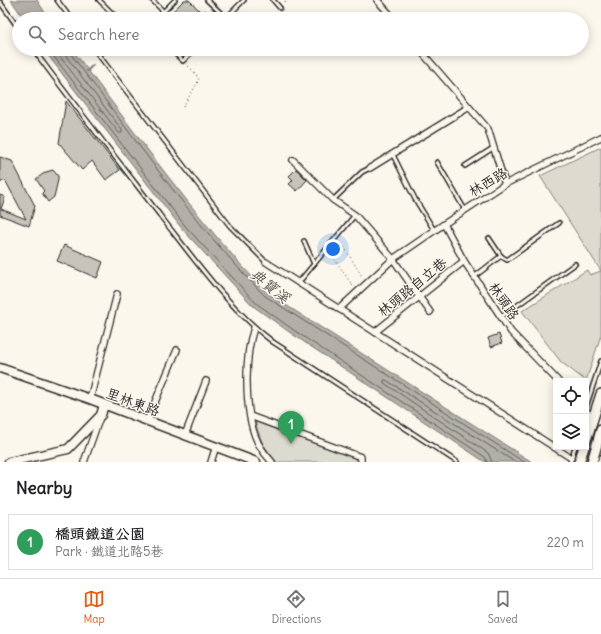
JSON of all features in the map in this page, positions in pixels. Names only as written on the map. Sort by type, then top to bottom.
[{"type":"main road","points":[[589,431],[601,394]]},
{"type":"main road","points":[[592,462],[601,430]]},
{"type":"main road","points":[[574,461],[582,450]]},
{"type":"street","points":[[377,0],[388,12]]},
{"type":"street","points":[[425,56],[488,129],[505,184]]},
{"type":"street","points":[[370,168],[469,107]]},
{"type":"street","name":"林西路","points":[[339,309],[393,259],[465,210],[505,184],[601,137]]},
{"type":"street","points":[[293,160],[333,200],[356,215],[393,259],[430,312]]},
{"type":"street","name":"林頭路","points":[[444,224],[464,261],[511,332],[555,378]]},
{"type":"street","name":"林頭路自立巷","points":[[375,332],[464,261]]},
{"type":"street","points":[[266,262],[574,461]]},
{"type":"street","points":[[90,399],[117,294]]},
{"type":"street","points":[[254,328],[249,353],[248,382],[250,416],[255,436],[263,452],[272,462]]},
{"type":"street","points":[[147,420],[177,350]]},
{"type":"street","name":"里林東路","points":[[0,368],[90,399],[256,462]]},
{"type":"street","points":[[185,435],[206,381]]},
{"type":"street","points":[[84,462],[104,405]]},
{"type":"street","points":[[589,414],[601,430]]},
{"type":"street","points":[[9,462],[68,449],[101,415]]},
{"type":"street","points":[[250,416],[361,457],[361,462]]},
{"type":"street","points":[[211,462],[216,446]]},
{"type":"lane","points":[[57,0],[66,12]]},
{"type":"lane","points":[[99,0],[111,12]]},
{"type":"lane","points":[[152,0],[164,12],[175,0]]},
{"type":"lane","points":[[207,0],[219,12]]},
{"type":"lane","points":[[233,12],[244,0]]},
{"type":"lane","points":[[273,0],[280,8]]},
{"type":"lane","points":[[0,2],[12,19]]},
{"type":"lane","points":[[39,56],[82,117],[199,266],[254,328],[457,462]]},
{"type":"lane","points":[[99,56],[230,226],[266,262]]},
{"type":"lane","points":[[178,56],[183,61],[188,56]]},
{"type":"lane","points":[[465,166],[493,148]]},
{"type":"lane","points":[[393,154],[415,199],[434,231]]},
{"type":"lane","points":[[437,162],[465,210]]},
{"type":"lane","points":[[333,200],[362,172],[370,168]]},
{"type":"lane","points":[[299,282],[356,215]]},
{"type":"lane","points":[[489,238],[502,256],[507,260],[559,223]]},
{"type":"lane","points":[[304,241],[314,264]]},
{"type":"lane","points":[[474,277],[502,256]]},
{"type":"lane","points":[[501,317],[575,264]]},
{"type":"lane","points":[[589,398],[601,361]]},
{"type":"lane","points":[[574,450],[574,461]]},
{"type":"lane","points":[[599,462],[601,457]]},
{"type":"path","points":[[183,61],[196,74],[199,80],[183,107]]},
{"type":"path","points":[[338,236],[366,283]]},
{"type":"path","points":[[328,248],[356,293]]},
{"type":"shaded area","points":[[601,147],[601,271],[540,176]]},
{"type":"shaded area","points":[[587,270],[590,275],[601,271],[601,335],[587,378],[582,378],[561,362],[522,311]]},
{"type":"shaded area","points":[[254,419],[359,459],[358,462],[277,462],[265,451]]},
{"type":"water","points":[[11,0],[37,0],[45,12],[19,12]]},
{"type":"water","points":[[48,56],[77,56],[190,205],[267,293],[532,462],[485,462],[292,334],[253,306],[183,230]]},
{"type":"building","points":[[184,0],[189,0],[201,12],[172,12]]},
{"type":"building","points":[[66,101],[120,170],[106,180],[92,161],[82,170],[59,143]]},
{"type":"building","points":[[0,157],[12,161],[35,206],[29,226],[0,215],[0,195],[5,197],[1,209],[26,219],[5,180],[0,183]]},
{"type":"building","points":[[296,169],[307,180],[297,191],[289,184],[293,180],[289,176]]},
{"type":"building","points":[[53,170],[58,176],[58,180],[54,197],[48,202],[42,193],[44,191],[36,179],[46,172]]},
{"type":"building","points":[[64,245],[103,262],[97,278],[57,261]]},
{"type":"building","points":[[499,334],[502,343],[491,347],[488,338]]},
{"type":"waterway","points":[[87,71],[93,65]]},
{"type":"place","name":"橋頭鐵道公園","points":[[291,444]]},
{"type":"water label","name":"典寶溪","points":[[270,286]]}]
